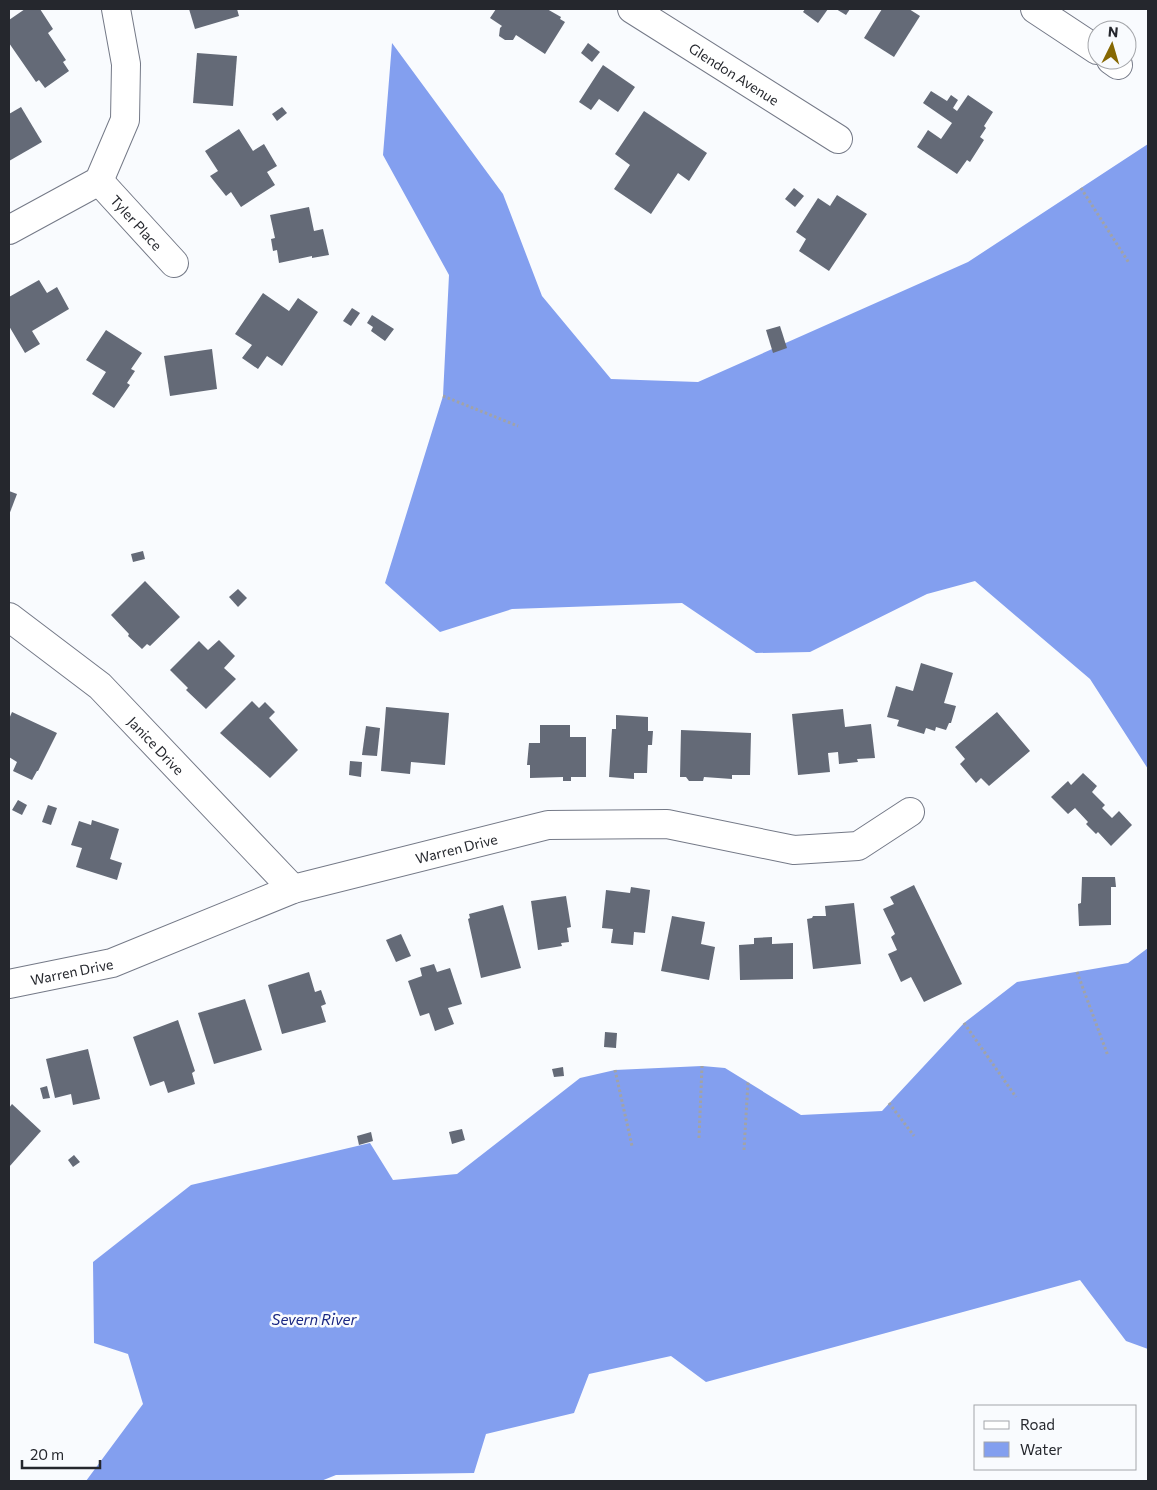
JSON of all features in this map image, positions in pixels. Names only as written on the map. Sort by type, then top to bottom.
[{"type":"street","points":[[9,230],[99,181],[126,120],[126,64],[116,9]]},
{"type":"street","name":"Glendon Avenue","points":[[632,9],[838,139]]},
{"type":"street","points":[[1035,9],[1087,43]]},
{"type":"street","name":"Tyler Place","points":[[99,181],[174,263]]},
{"type":"street","name":"Janice Drive","points":[[9,617],[100,686],[293,888]]},
{"type":"street","name":"Warren Drive","points":[[9,984],[112,963],[293,888],[548,825],[667,824],[794,850],[858,846],[910,812]]},
{"type":"path","points":[[1081,188],[1129,263]]},
{"type":"path","points":[[443,396],[518,426]]},
{"type":"path","points":[[1077,972],[1108,1056]]},
{"type":"path","points":[[964,1023],[1016,1097]]},
{"type":"path","points":[[699,1138],[702,1066]]},
{"type":"path","points":[[615,1070],[632,1146]]},
{"type":"path","points":[[744,1150],[748,1082]]},
{"type":"path","points":[[889,1103],[914,1136]]},
{"type":"water","points":[[392,43],[503,194],[542,296],[611,379],[698,382],[968,262],[1148,144],[1148,769],[1090,679],[975,581],[927,594],[810,652],[756,653],[682,603],[512,609],[440,632],[385,583],[443,396],[449,275],[383,155]]},
{"type":"water","name":"Severn River","points":[[1148,948],[1148,1349],[1126,1341],[1080,1280],[706,1382],[671,1356],[589,1374],[574,1413],[486,1434],[474,1473],[336,1475],[321,1481],[86,1481],[143,1404],[128,1354],[94,1343],[93,1262],[191,1185],[370,1143],[393,1180],[457,1174],[580,1078],[615,1070],[702,1066],[725,1068],[801,1115],[882,1111],[964,1023],[1017,982],[1128,963]]},
{"type":"building","points":[[25,9],[40,9],[53,29],[48,33],[66,60],[63,62],[69,71],[45,88],[39,80],[36,82],[9,43],[9,20]]},
{"type":"building","points":[[189,9],[237,9],[239,16],[195,29]]},
{"type":"building","points":[[496,9],[547,9],[561,17],[560,19],[565,22],[545,54],[516,35],[513,40],[505,40],[499,36],[502,26],[490,18]]},
{"type":"building","points":[[805,9],[828,9],[818,23],[803,12]]},
{"type":"building","points":[[836,9],[850,9],[846,15]]},
{"type":"building","points":[[882,9],[909,9],[920,16],[894,57],[864,38]]},
{"type":"building","points":[[588,43],[600,52],[592,62],[581,53]]},
{"type":"building","points":[[197,53],[237,56],[233,106],[193,103]]},
{"type":"building","points":[[603,65],[635,87],[618,112],[599,99],[591,110],[579,102]]},
{"type":"building","points":[[931,91],[947,101],[951,95],[958,100],[953,108],[957,111],[968,95],[993,112],[984,126],[986,128],[980,137],[984,140],[970,162],[967,160],[957,174],[917,147],[928,130],[941,139],[952,123],[923,103]]},
{"type":"building","points":[[21,107],[42,142],[9,161],[9,114]]},
{"type":"building","points":[[282,107],[287,113],[277,121],[272,114]]},
{"type":"building","points":[[644,111],[707,153],[689,181],[678,173],[651,214],[614,189],[630,165],[615,154]]},
{"type":"building","points":[[239,129],[253,151],[264,144],[277,166],[267,172],[275,185],[241,207],[231,192],[226,196],[210,176],[218,171],[205,151]]},
{"type":"building","points":[[794,188],[804,196],[795,207],[785,199]]},
{"type":"building","points":[[837,195],[867,214],[829,271],[799,251],[806,239],[796,232],[818,198],[830,206]]},
{"type":"building","points":[[309,207],[314,231],[323,229],[329,255],[312,258],[312,256],[279,263],[277,250],[273,251],[271,239],[275,238],[270,215]]},
{"type":"building","points":[[39,280],[47,293],[57,287],[69,309],[32,331],[40,344],[25,353],[9,326],[9,297]]},
{"type":"building","points":[[263,293],[289,311],[298,298],[318,312],[282,366],[267,356],[258,369],[242,358],[252,345],[235,334]]},
{"type":"building","points":[[352,308],[360,313],[351,326],[343,321]]},
{"type":"building","points":[[372,315],[394,329],[385,341],[371,331],[373,327],[367,323]]},
{"type":"building","points":[[780,326],[787,348],[773,353],[766,330]]},
{"type":"building","points":[[106,330],[142,353],[131,369],[135,371],[127,383],[130,385],[114,408],[92,394],[106,372],[86,360]]},
{"type":"building","points":[[212,349],[217,389],[170,396],[164,356]]},
{"type":"building","points":[[9,491],[17,494],[9,515]]},
{"type":"building","points":[[143,551],[145,559],[133,562],[131,554]]},
{"type":"building","points":[[145,581],[180,617],[150,646],[147,644],[142,649],[128,636],[129,634],[111,615]]},
{"type":"building","points":[[238,589],[247,598],[238,607],[229,597]]},
{"type":"building","points":[[219,640],[235,656],[224,668],[236,679],[206,709],[186,690],[188,688],[170,670],[199,641],[208,650]]},
{"type":"building","points":[[921,663],[953,673],[944,703],[956,706],[951,723],[949,723],[946,730],[936,727],[935,731],[926,728],[924,734],[897,726],[899,720],[887,717],[896,686],[913,691]]},
{"type":"building","points":[[252,701],[259,708],[265,702],[275,712],[269,718],[298,750],[270,778],[220,733]]},
{"type":"building","points":[[386,707],[449,713],[445,765],[411,762],[410,774],[381,771]]},
{"type":"building","points":[[843,709],[845,727],[871,724],[875,758],[857,759],[858,762],[839,764],[838,752],[828,753],[830,772],[798,775],[792,714]]},
{"type":"building","points":[[12,712],[57,733],[32,780],[13,771],[17,762],[9,757],[9,719]]},
{"type":"building","points":[[997,712],[1030,751],[989,786],[981,778],[976,783],[960,764],[965,759],[955,747]]},
{"type":"building","points":[[616,715],[648,717],[648,731],[653,731],[652,745],[648,745],[647,773],[634,773],[634,779],[609,777],[612,729],[616,729]]},
{"type":"building","points":[[540,725],[570,725],[570,737],[586,737],[586,777],[571,777],[571,781],[563,781],[563,777],[530,778],[530,765],[527,765],[529,743],[540,743]]},
{"type":"building","points":[[366,726],[380,728],[377,756],[362,755]]},
{"type":"building","points":[[681,730],[751,733],[750,775],[732,775],[732,779],[704,777],[703,781],[689,781],[686,777],[680,777]]},
{"type":"building","points":[[350,761],[362,762],[361,777],[349,775]]},
{"type":"building","points":[[1083,773],[1097,786],[1092,792],[1105,805],[1102,808],[1112,818],[1119,811],[1132,825],[1111,846],[1098,832],[1096,834],[1086,824],[1088,822],[1075,808],[1068,814],[1051,797],[1068,781],[1071,785]]},
{"type":"building","points":[[18,800],[27,805],[22,815],[12,810]]},
{"type":"building","points":[[48,805],[57,808],[51,825],[42,822]]},
{"type":"building","points":[[92,820],[119,829],[110,859],[122,863],[117,880],[76,867],[82,848],[71,845],[79,821],[91,825]]},
{"type":"building","points":[[1082,877],[1115,877],[1116,887],[1111,887],[1111,925],[1079,926],[1078,904],[1081,903]]},
{"type":"building","points":[[914,885],[962,984],[924,1002],[911,977],[901,982],[888,954],[897,950],[891,937],[895,934],[883,909],[894,904],[890,897]]},
{"type":"building","points":[[631,887],[650,890],[645,933],[634,932],[633,945],[611,943],[613,929],[602,928],[606,890],[630,893]]},
{"type":"building","points":[[566,896],[571,927],[567,928],[569,942],[561,943],[562,946],[538,950],[531,901]]},
{"type":"building","points":[[854,903],[861,964],[813,969],[807,919],[813,916],[826,916],[825,906]]},
{"type":"building","points":[[503,905],[521,968],[481,978],[468,919],[470,918],[469,914]]},
{"type":"building","points":[[672,916],[705,922],[701,944],[715,947],[709,980],[661,971]]},
{"type":"building","points":[[401,934],[411,956],[396,962],[386,940]]},
{"type":"building","points":[[772,937],[772,944],[793,943],[793,979],[740,980],[739,945],[754,944],[754,938]]},
{"type":"building","points":[[434,964],[437,972],[450,968],[462,1004],[448,1008],[454,1024],[435,1031],[429,1013],[420,1016],[408,981],[422,976],[420,968]]},
{"type":"building","points":[[309,972],[315,992],[321,990],[326,1004],[321,1006],[326,1022],[282,1034],[268,985]]},
{"type":"building","points":[[245,999],[262,1050],[214,1064],[198,1013]]},
{"type":"building","points":[[178,1020],[195,1071],[192,1073],[195,1084],[168,1093],[164,1081],[150,1086],[133,1037]]},
{"type":"building","points":[[605,1032],[617,1033],[616,1048],[604,1047]]},
{"type":"building","points":[[88,1049],[100,1099],[73,1105],[71,1094],[55,1098],[46,1059]]},
{"type":"building","points":[[563,1067],[564,1076],[554,1077],[552,1069]]},
{"type":"building","points":[[47,1086],[50,1098],[43,1099],[40,1088]]},
{"type":"building","points":[[12,1104],[41,1131],[9,1167],[9,1108]]},
{"type":"building","points":[[462,1129],[465,1140],[452,1144],[449,1132]]},
{"type":"building","points":[[371,1132],[373,1141],[359,1145],[357,1136]]},
{"type":"building","points":[[74,1155],[80,1162],[73,1167],[68,1160]]}]
